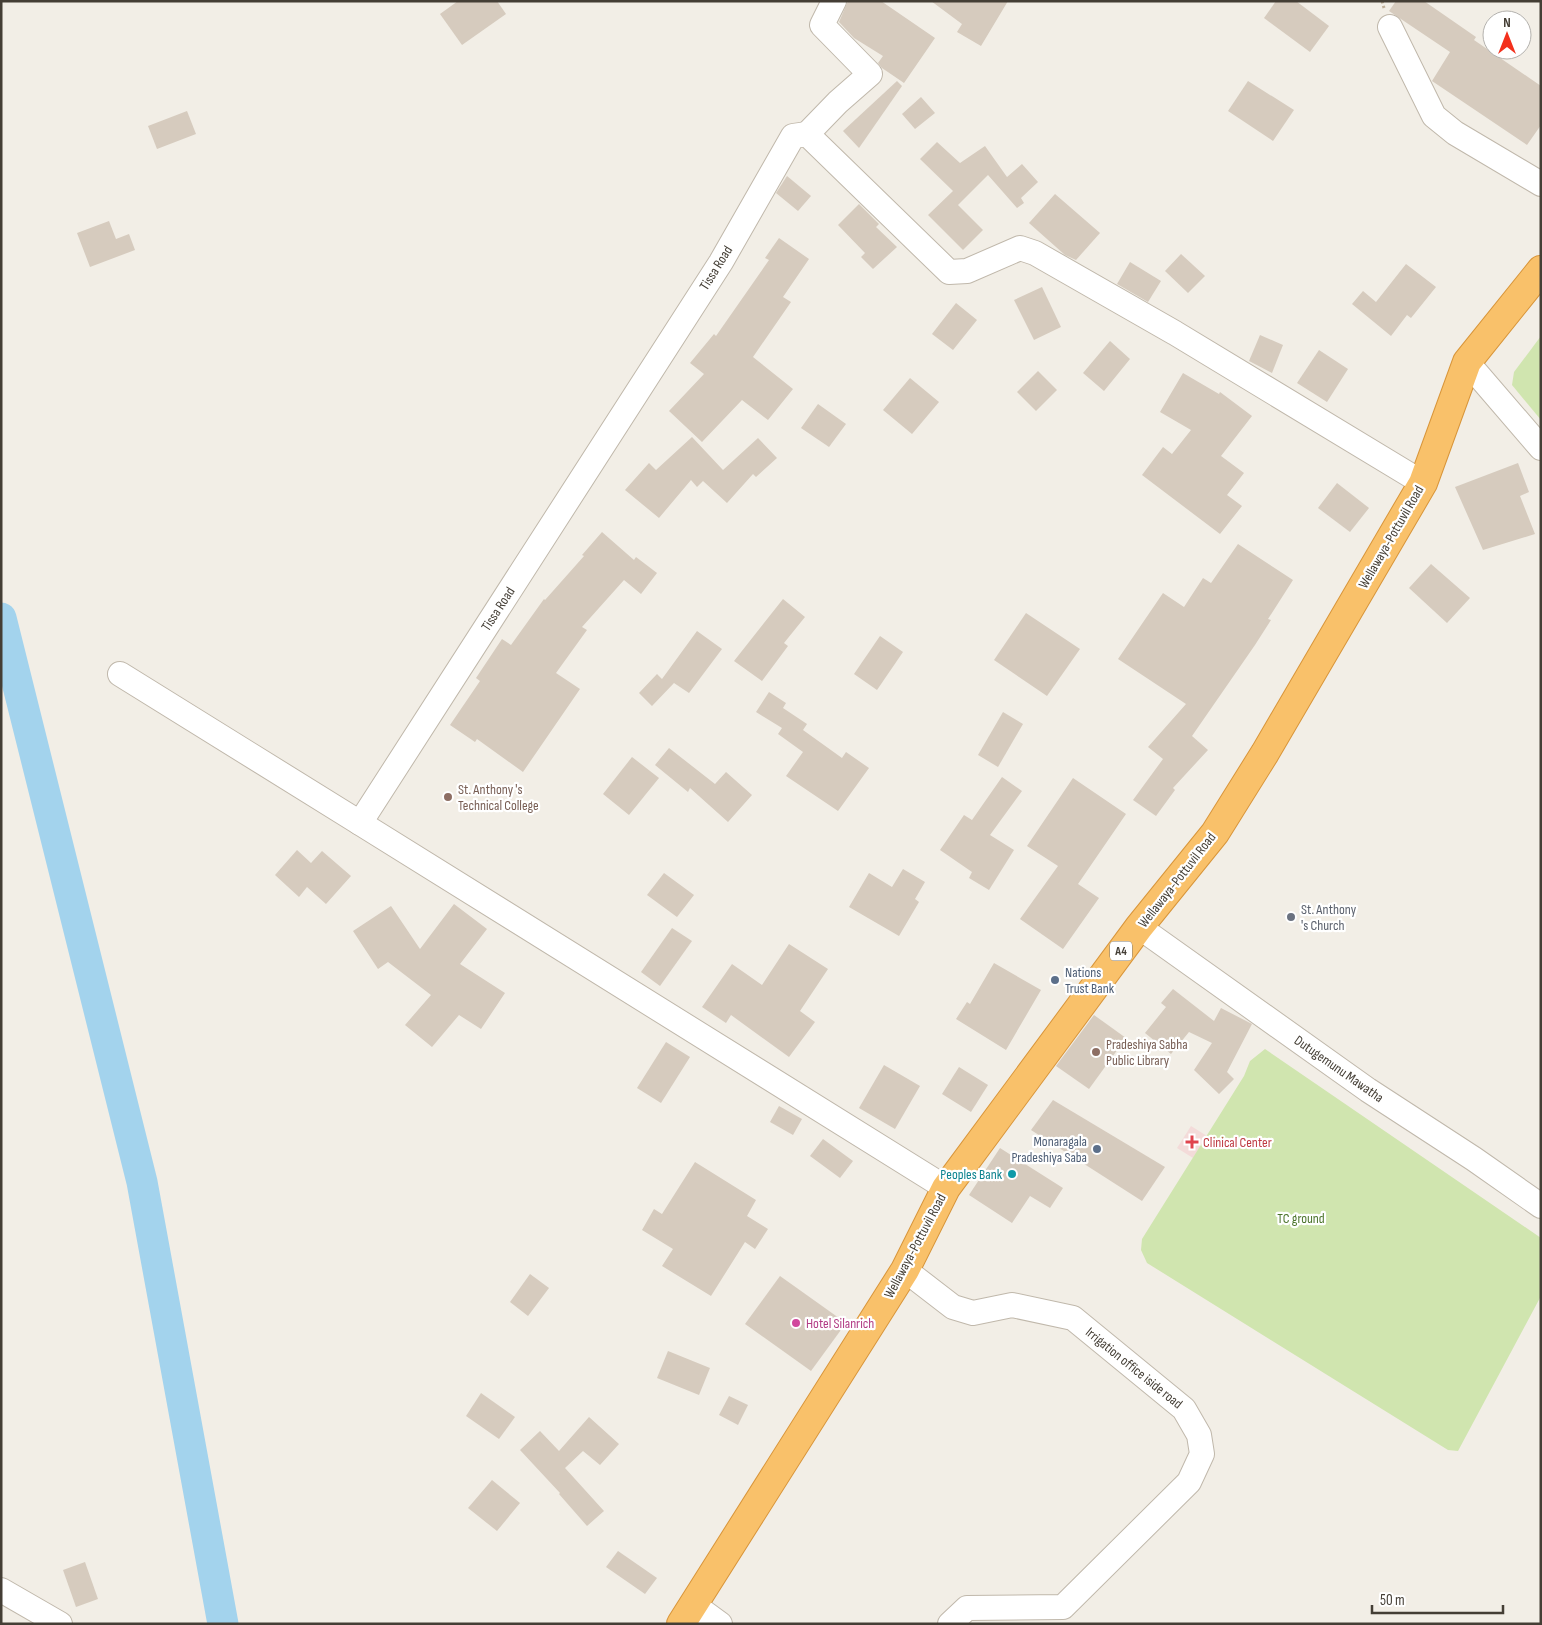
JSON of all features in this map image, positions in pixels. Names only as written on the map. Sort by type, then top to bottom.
[{"type":"highway","name":"Wellawaya-Pottuvil Road","points":[[688,1615],[905,1270],[946,1188],[1140,927],[1220,825],[1265,753],[1423,483],[1467,362],[1541,270]]},
{"type":"street","points":[[834,1],[822,25],[870,74],[838,102],[808,134],[948,272],[966,271],[1020,248],[1035,253],[1176,333],[1423,483]]},
{"type":"street","points":[[1390,27],[1434,116],[1455,133],[1541,184]]},
{"type":"street","name":"Tissa Road","points":[[360,823],[721,262],[793,136],[808,134]]},
{"type":"street","points":[[1467,362],[1541,448]]},
{"type":"street","points":[[120,674],[946,1188]]},
{"type":"street","name":"Dutugemunu Mawatha","points":[[1140,927],[1368,1090],[1474,1159],[1541,1206]]},
{"type":"street","name":"Irrigation office iside road","points":[[905,1270],[954,1307],[973,1313],[1012,1305],[1073,1318],[1184,1409],[1199,1435],[1202,1454],[1188,1482],[1063,1607],[966,1608],[950,1624]]},
{"type":"street","points":[[1,1590],[60,1624]]},
{"type":"street","points":[[688,1615],[720,1624]]},
{"type":"shaded area","name":"Clinical Center","points":[[1191,1126],[1207,1136],[1193,1158],[1177,1148]]},
{"type":"green space","points":[[1541,336],[1541,420],[1512,385],[1514,372]]},
{"type":"green space","name":"TC ground","points":[[1265,1049],[1541,1238],[1541,1296],[1458,1451],[1448,1450],[1147,1263],[1141,1250],[1142,1239],[1244,1076],[1250,1061]]},
{"type":"building","points":[[458,1],[497,1],[506,14],[462,45],[440,14]]},
{"type":"building","points":[[848,1],[881,1],[935,38],[904,83],[882,68],[878,63],[883,56],[854,38],[839,22]]},
{"type":"building","points":[[931,1],[1008,1],[981,46],[957,32],[962,24]]},
{"type":"building","points":[[1276,1],[1296,1],[1329,26],[1310,52],[1264,18]]},
{"type":"building","points":[[1396,1],[1424,1],[1476,37],[1474,40],[1482,45],[1482,60],[1503,60],[1541,86],[1541,125],[1527,145],[1432,81],[1450,52],[1389,11]]},
{"type":"building","points":[[897,81],[902,86],[859,148],[843,131]]},
{"type":"building","points":[[1248,81],[1294,110],[1273,141],[1228,111]]},
{"type":"building","points":[[921,97],[935,113],[915,129],[902,114]]},
{"type":"building","points":[[187,111],[196,134],[157,149],[148,126]]},
{"type":"building","points":[[937,142],[960,163],[985,146],[1007,177],[1022,164],[1038,182],[1021,198],[1024,203],[1017,208],[988,175],[958,205],[983,230],[963,250],[928,215],[953,191],[920,159]]},
{"type":"building","points":[[787,176],[811,196],[798,211],[776,193]]},
{"type":"building","points":[[1055,194],[1100,233],[1076,260],[1065,255],[1029,223]]},
{"type":"building","points":[[859,204],[879,224],[876,227],[897,247],[873,269],[861,257],[865,253],[838,225]]},
{"type":"building","points":[[109,221],[116,239],[129,234],[135,250],[90,267],[77,233]]},
{"type":"building","points":[[779,238],[809,259],[783,297],[791,302],[753,357],[793,389],[768,420],[742,400],[702,442],[669,411],[704,374],[690,363],[714,334],[716,336],[769,260],[765,258]]},
{"type":"building","points":[[1181,254],[1205,276],[1188,293],[1165,271]]},
{"type":"building","points":[[1130,262],[1161,281],[1148,302],[1117,284]]},
{"type":"building","points":[[1406,264],[1436,287],[1411,318],[1407,315],[1391,336],[1352,304],[1363,291],[1376,302]]},
{"type":"building","points":[[1042,287],[1061,327],[1034,340],[1014,300]]},
{"type":"building","points":[[956,303],[977,320],[953,350],[932,334]]},
{"type":"building","points":[[1260,335],[1283,345],[1272,373],[1249,361]]},
{"type":"building","points":[[1110,341],[1130,359],[1104,391],[1083,373]]},
{"type":"building","points":[[1319,350],[1348,369],[1327,402],[1297,383]]},
{"type":"building","points":[[1038,371],[1057,390],[1036,411],[1017,392]]},
{"type":"building","points":[[1183,373],[1219,394],[1220,392],[1252,416],[1221,456],[1244,473],[1227,495],[1242,506],[1220,534],[1142,475],[1163,447],[1172,454],[1191,430],[1160,412]]},
{"type":"building","points":[[910,378],[939,402],[912,434],[883,410]]},
{"type":"building","points":[[818,404],[846,424],[829,447],[801,428]]},
{"type":"building","points":[[692,437],[723,470],[758,438],[777,458],[756,477],[753,474],[727,503],[703,481],[697,487],[691,480],[659,518],[625,490],[649,463],[656,470]]},
{"type":"building","points":[[1518,463],[1529,492],[1520,496],[1535,534],[1483,550],[1455,487]]},
{"type":"building","points":[[1337,483],[1369,508],[1350,532],[1318,508]]},
{"type":"building","points":[[602,532],[634,560],[636,557],[657,573],[641,594],[624,580],[582,627],[587,630],[556,673],[580,689],[523,772],[477,739],[475,742],[450,725],[480,681],[476,678],[502,639],[511,645],[544,599],[584,556],[582,555]]},
{"type":"building","points":[[1238,544],[1293,580],[1268,619],[1271,620],[1255,645],[1192,736],[1208,750],[1173,788],[1175,790],[1156,816],[1133,800],[1163,759],[1148,747],[1186,704],[1118,659],[1163,593],[1184,607],[1203,578],[1211,583]]},
{"type":"building","points":[[1431,564],[1470,598],[1447,623],[1409,588]]},
{"type":"building","points":[[783,599],[805,617],[784,643],[788,646],[762,681],[734,661]]},
{"type":"building","points":[[1026,613],[1080,649],[1047,696],[994,660]]},
{"type":"building","points":[[697,631],[722,649],[689,693],[674,683],[652,706],[639,693],[657,674],[662,679]]},
{"type":"building","points":[[880,636],[903,652],[877,690],[854,674]]},
{"type":"building","points":[[769,692],[786,703],[783,708],[807,724],[803,730],[842,758],[846,752],[869,768],[838,811],[786,776],[803,752],[778,734],[782,728],[756,712]]},
{"type":"building","points":[[1003,712],[1023,724],[998,767],[978,755]]},
{"type":"building","points":[[669,748],[715,784],[726,772],[752,795],[728,822],[690,788],[688,792],[655,765]]},
{"type":"building","points":[[632,757],[659,778],[629,815],[603,794]]},
{"type":"building","points":[[1002,777],[1022,791],[990,835],[1014,850],[989,890],[969,878],[972,872],[940,850],[964,815],[972,820]]},
{"type":"building","points":[[1073,778],[1126,814],[1078,884],[1099,898],[1063,949],[1020,919],[1058,866],[1027,846]]},
{"type":"building","points":[[297,850],[311,863],[322,851],[351,876],[326,904],[307,887],[299,897],[275,875]]},
{"type":"building","points":[[903,869],[925,882],[915,899],[919,902],[899,936],[849,907],[869,873],[892,887]]},
{"type":"building","points":[[664,873],[694,895],[677,917],[647,895]]},
{"type":"building","points":[[454,904],[487,929],[460,964],[505,993],[481,1029],[459,1015],[432,1047],[405,1025],[431,995],[388,962],[378,969],[353,931],[391,906],[420,949]]},
{"type":"building","points":[[672,928],[692,941],[660,986],[641,972]]},
{"type":"building","points":[[789,944],[828,969],[800,1011],[815,1022],[789,1057],[731,1015],[726,1023],[702,1007],[732,964],[762,985]]},
{"type":"building","points":[[994,963],[1041,990],[1006,1050],[956,1019],[967,1002],[970,1004]]},
{"type":"building","points":[[1173,989],[1214,1021],[1221,1008],[1252,1024],[1227,1072],[1234,1079],[1219,1094],[1194,1070],[1212,1043],[1189,1032],[1171,1054],[1145,1033],[1166,1007],[1161,1003]]},
{"type":"building","name":"Pradeshiya Sabha Public Library","points":[[1094,1015],[1126,1038],[1089,1089],[1056,1066]]},
{"type":"building","points":[[666,1042],[690,1057],[661,1103],[637,1088]]},
{"type":"building","points":[[884,1065],[920,1086],[895,1129],[859,1108]]},
{"type":"building","points":[[959,1067],[988,1085],[971,1112],[942,1094]]},
{"type":"building","name":"Monaragala Pradeshiya Saba","points":[[1053,1100],[1165,1167],[1142,1201],[1031,1130]]},
{"type":"building","points":[[779,1106],[802,1119],[793,1135],[770,1122]]},
{"type":"building","points":[[823,1139],[853,1161],[840,1178],[810,1156]]},
{"type":"building","name":"Peoples Bank","points":[[1000,1148],[1063,1188],[1050,1208],[1030,1196],[1012,1223],[969,1195]]},
{"type":"building","points":[[695,1162],[756,1200],[747,1216],[768,1229],[755,1249],[745,1242],[711,1296],[662,1266],[673,1249],[642,1230],[654,1209],[662,1214]]},
{"type":"building","points":[[530,1274],[549,1288],[528,1316],[510,1302]]},
{"type":"building","name":"Hotel Silanrich","points":[[780,1276],[846,1323],[811,1371],[745,1324]]},
{"type":"building","points":[[668,1351],[710,1368],[699,1395],[657,1378]]},
{"type":"building","points":[[481,1393],[515,1417],[499,1439],[466,1416]]},
{"type":"building","points":[[729,1396],[748,1405],[738,1425],[719,1415]]},
{"type":"building","points":[[589,1417],[619,1444],[600,1465],[583,1451],[565,1468],[604,1511],[587,1526],[560,1493],[520,1450],[540,1431],[559,1451]]},
{"type":"building","points":[[492,1480],[520,1503],[497,1531],[468,1508]]},
{"type":"building","points":[[618,1551],[657,1578],[645,1594],[606,1567]]},
{"type":"building","points":[[85,1562],[98,1599],[76,1607],[63,1570]]},
{"type":"waterway","points":[[1,618],[142,1182],[223,1624]]},
{"type":"place","name":"St. Anthony 's Technical College","points":[[448,797]]},
{"type":"place","name":"St. Anthony 's Church","points":[[1291,917]]},
{"type":"place","name":"Nations Trust Bank","points":[[1055,980]]},
{"type":"place","name":"Pradeshiya Sabha Public Library","points":[[1096,1052]]},
{"type":"place","name":"Clinical Center","points":[[1192,1142]]},
{"type":"place","name":"Monaragala Pradeshiya Saba","points":[[1097,1149]]},
{"type":"place","name":"Peoples Bank","points":[[1012,1174]]},
{"type":"place","name":"Hotel Silanrich","points":[[796,1323]]}]
